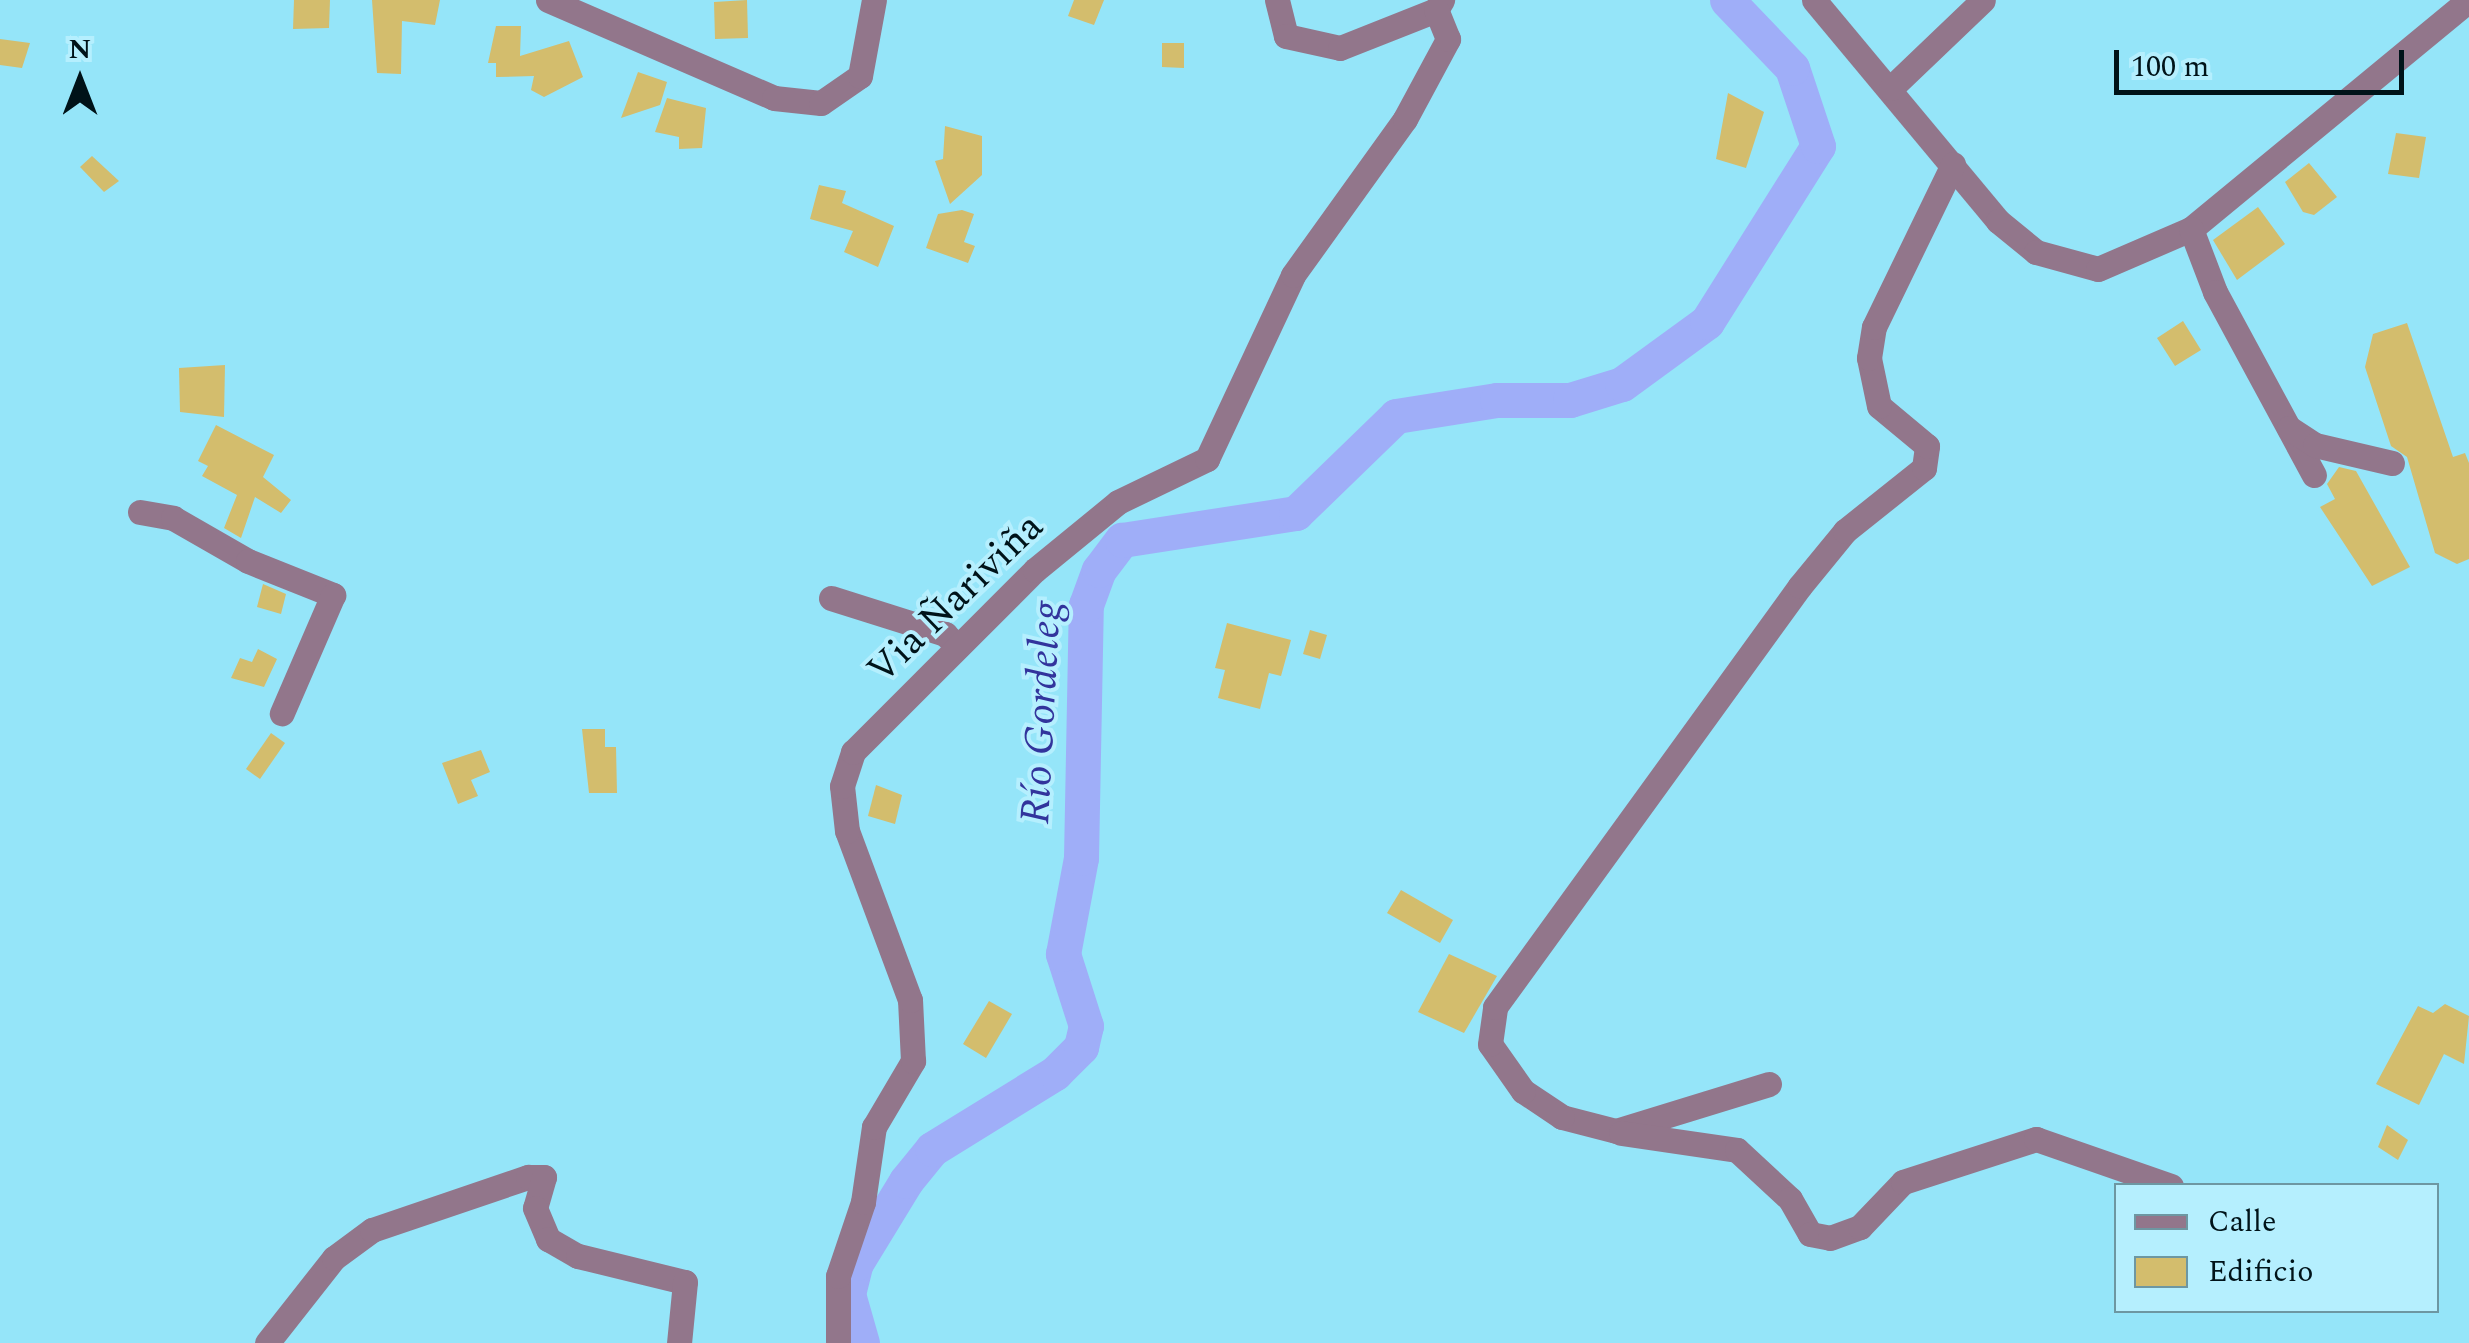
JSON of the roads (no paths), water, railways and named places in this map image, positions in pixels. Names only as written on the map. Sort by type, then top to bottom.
[{"type":"street","points":[[548,0],[774,98],[821,103],[860,76],[874,0]]},
{"type":"street","points":[[1277,0],[1286,36],[1340,48],[1439,5]]},
{"type":"street","points":[[1814,0],[1998,221],[2062,264],[2098,269],[2136,259],[2191,229],[2469,0]]},
{"type":"street","points":[[1891,88],[1983,0]]},
{"type":"street","name":"Via Ñariviña","points":[[838,1343],[838,1276],[862,1202],[874,1126],[913,1061],[910,1000],[847,831],[842,786],[852,752],[958,647],[1118,502],[1207,459],[1293,274],[1404,120],[1448,39],[1439,5]]},
{"type":"street","points":[[1953,164],[1874,327],[1869,358],[1879,406],[1927,446],[1924,468],[1845,530],[1800,586],[1495,1007],[1490,1044],[1523,1090],[1562,1116],[1661,1144],[1737,1150],[1790,1198],[1810,1234],[1830,1238],[1860,1228],[1902,1182],[2036,1139],[2162,1183]]},
{"type":"street","points":[[2191,229],[2285,426],[2314,475]]},
{"type":"street","points":[[2285,426],[2315,445],[2392,464]]},
{"type":"street","points":[[140,512],[173,518],[248,561],[332,595],[282,714]]},
{"type":"street","points":[[831,598],[945,634],[958,647]]},
{"type":"street","points":[[1616,1131],[1769,1084]]},
{"type":"street","points":[[267,1343],[334,1258],[372,1230],[528,1177],[544,1177],[535,1208],[548,1239],[578,1256],[685,1282],[679,1343]]},
{"type":"waterway","name":"Río Gordeleg","points":[[862,1343],[848,1294],[856,1263],[906,1181],[932,1149],[1055,1073],[1081,1047],[1086,1026],[1063,954],[1081,858],[1086,605],[1099,570],[1122,540],[1296,513],[1396,416],[1497,400],[1570,400],[1622,384],[1707,322],[1818,146],[1792,68],[1727,0]]}]
